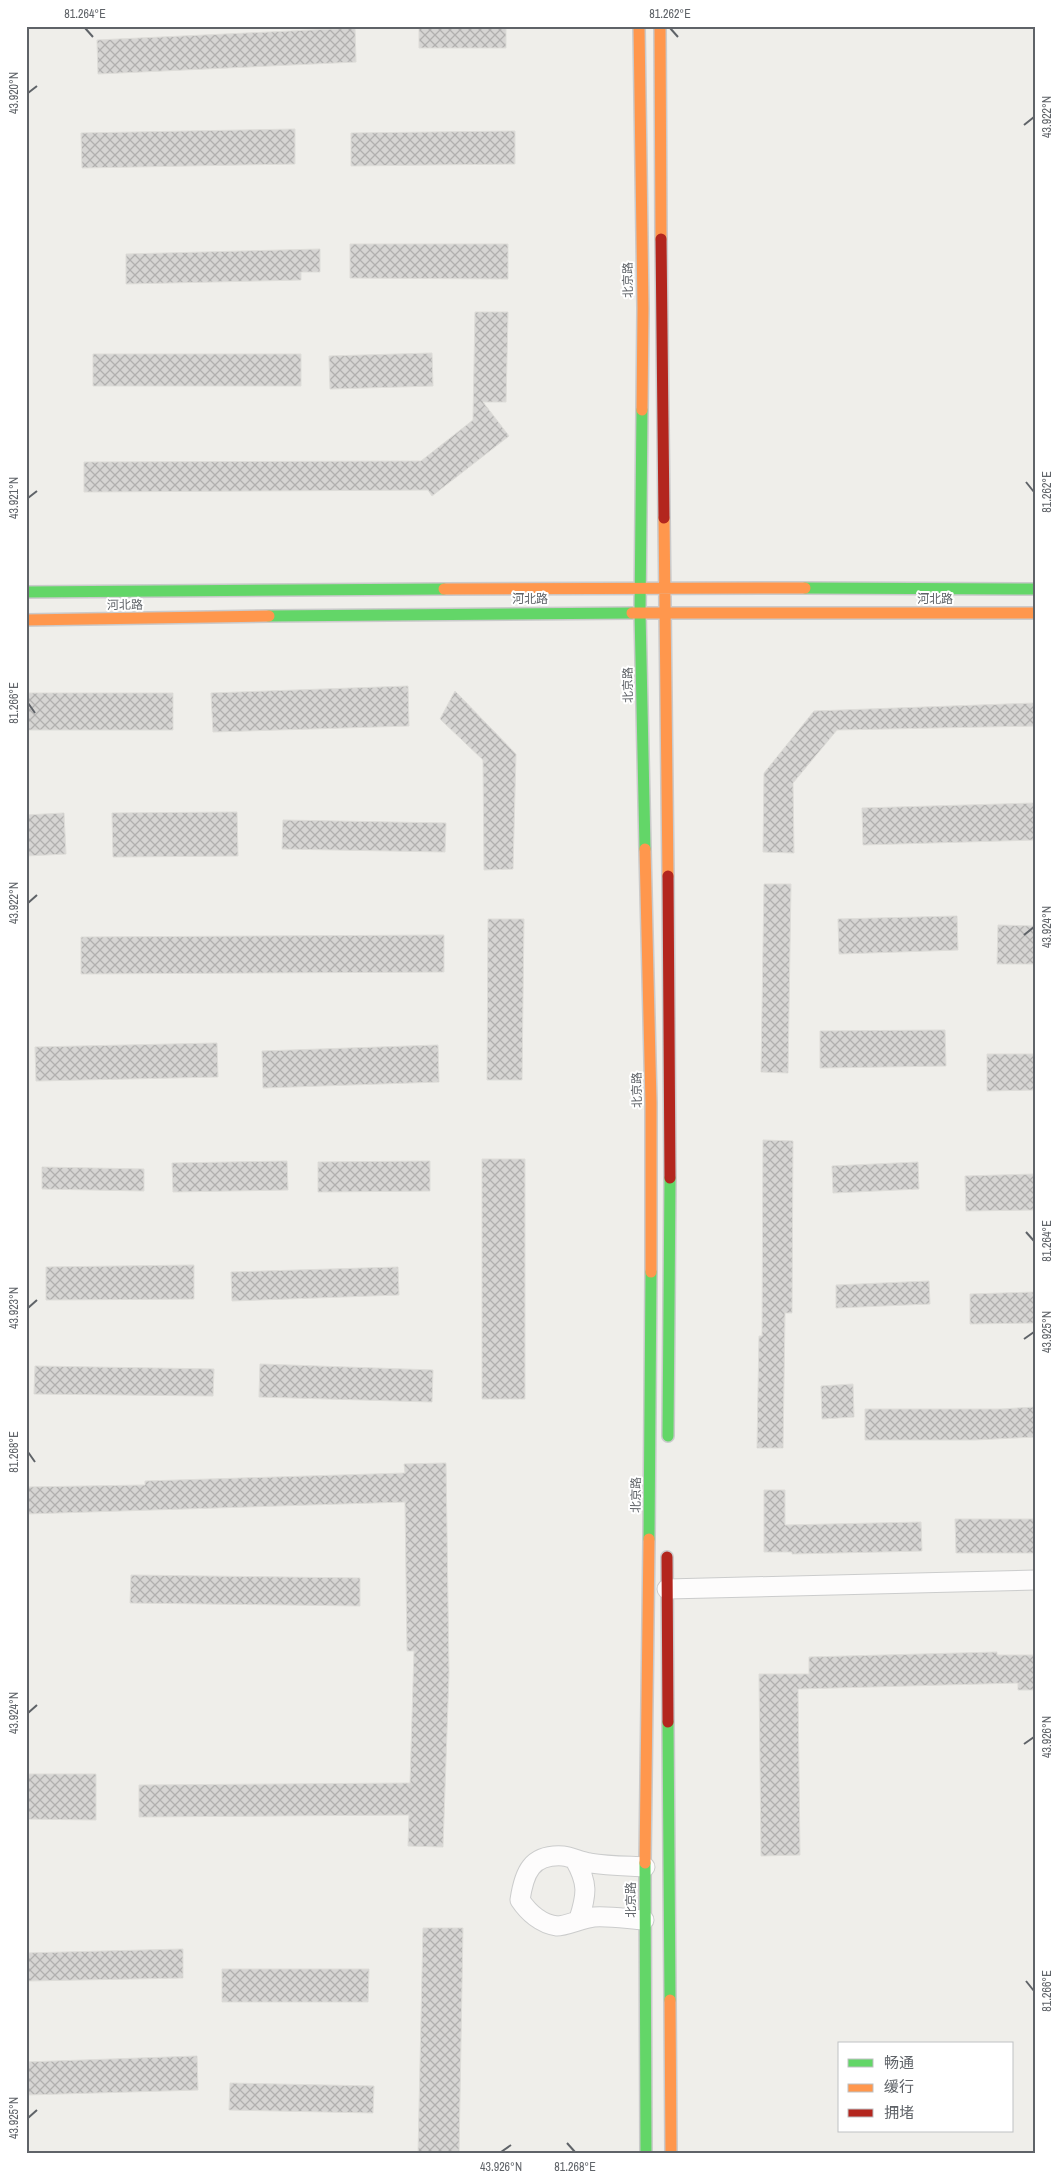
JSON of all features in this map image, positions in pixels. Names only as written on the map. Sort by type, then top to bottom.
[{"type":"street","name":"北京路","points":[[640,26],[642,308],[642,588],[640,612],[651,1103],[650,1462],[644,1920],[646,2154]]},
{"type":"street","points":[[660,26],[661,298],[672,1103],[668,1450]]},
{"type":"street","name":"河北路","points":[[26,592],[642,588],[1035,589]]},
{"type":"street","name":"河北路","points":[[26,620],[640,612],[1035,612]]},
{"type":"street","points":[[667,1549],[671,2154]]},
{"type":"street","points":[[667,1589],[1035,1580]]},
{"type":"street","points":[[644,1920],[595,1917],[579,1919],[558,1926],[528,1912],[520,1900],[523,1879],[532,1864],[546,1858],[564,1856],[589,1864],[645,1868]]},
{"type":"street","points":[[575,1860],[584,1877],[586,1898],[579,1919]]},
{"type":"building","points":[[419,26],[506,26],[506,48],[419,48]]},
{"type":"building","points":[[355,28],[356,62],[98,74],[97,40]]},
{"type":"building","points":[[295,129],[295,164],[82,168],[81,133]]},
{"type":"building","points":[[515,131],[515,164],[351,166],[351,133]]},
{"type":"building","points":[[350,244],[508,244],[508,279],[350,278]]},
{"type":"building","points":[[320,249],[320,272],[301,272],[301,280],[126,284],[126,254]]},
{"type":"building","points":[[475,312],[508,312],[506,402],[483,402],[509,436],[432,496],[428,490],[84,492],[84,462],[421,461],[473,420]]},
{"type":"building","points":[[432,353],[433,386],[330,389],[329,356]]},
{"type":"building","points":[[93,354],[301,354],[301,386],[93,386]]},
{"type":"building","points":[[408,686],[409,726],[213,732],[211,693]]},
{"type":"building","points":[[455,691],[516,754],[513,869],[484,870],[483,760],[440,719]]},
{"type":"building","points":[[26,693],[173,693],[173,730],[26,730]]},
{"type":"building","points":[[1035,703],[1035,726],[837,730],[793,783],[794,853],[763,852],[764,773],[814,711]]},
{"type":"building","points":[[1035,803],[1035,840],[863,845],[862,808]]},
{"type":"building","points":[[237,812],[238,856],[113,857],[112,813]]},
{"type":"building","points":[[64,813],[66,854],[26,856],[26,815]]},
{"type":"building","points":[[283,820],[446,823],[445,852],[282,849]]},
{"type":"building","points":[[764,884],[791,884],[788,1073],[761,1072]]},
{"type":"building","points":[[957,916],[958,950],[839,954],[838,919]]},
{"type":"building","points":[[488,919],[524,919],[522,1080],[487,1080]]},
{"type":"building","points":[[998,925],[1035,926],[1035,964],[997,964]]},
{"type":"building","points":[[444,935],[444,972],[81,974],[81,937]]},
{"type":"building","points":[[945,1030],[946,1066],[820,1068],[820,1031]]},
{"type":"building","points":[[217,1043],[218,1077],[36,1081],[35,1047]]},
{"type":"building","points":[[438,1045],[439,1082],[263,1088],[262,1051]]},
{"type":"building","points":[[987,1054],[1035,1054],[1035,1090],[987,1091]]},
{"type":"building","points":[[763,1140],[793,1141],[792,1313],[785,1313],[783,1448],[757,1448],[759,1336],[762,1336]]},
{"type":"building","points":[[482,1159],[525,1159],[525,1399],[482,1399]]},
{"type":"building","points":[[287,1161],[288,1190],[173,1192],[172,1163]]},
{"type":"building","points":[[430,1161],[430,1191],[318,1192],[318,1162]]},
{"type":"building","points":[[918,1162],[919,1189],[833,1193],[832,1166]]},
{"type":"building","points":[[42,1167],[144,1169],[144,1191],[42,1189]]},
{"type":"building","points":[[1035,1174],[1035,1210],[966,1211],[965,1176]]},
{"type":"building","points":[[194,1265],[194,1299],[46,1300],[46,1267]]},
{"type":"building","points":[[398,1267],[399,1295],[232,1301],[231,1272]]},
{"type":"building","points":[[929,1281],[930,1304],[836,1308],[836,1285]]},
{"type":"building","points":[[1035,1292],[1035,1323],[970,1324],[970,1294]]},
{"type":"building","points":[[260,1364],[433,1370],[432,1402],[259,1397]]},
{"type":"building","points":[[35,1366],[214,1369],[213,1396],[34,1394]]},
{"type":"building","points":[[853,1384],[854,1417],[822,1419],[821,1386]]},
{"type":"building","points":[[1035,1407],[1035,1437],[975,1440],[865,1440],[865,1409],[1001,1409]]},
{"type":"building","points":[[446,1463],[449,1673],[443,1847],[408,1846],[409,1815],[139,1817],[139,1785],[410,1783],[414,1651],[407,1651],[405,1502],[26,1514],[26,1487],[145,1485],[145,1481],[405,1473],[404,1464]]},
{"type":"building","points":[[764,1490],[785,1490],[785,1525],[921,1522],[922,1551],[792,1554],[792,1552],[764,1552]]},
{"type":"building","points":[[955,1519],[1035,1519],[1035,1553],[956,1553]]},
{"type":"building","points":[[131,1575],[360,1578],[360,1606],[130,1603]]},
{"type":"building","points":[[997,1652],[997,1655],[1035,1655],[1035,1690],[1018,1690],[1018,1683],[798,1689],[800,1855],[761,1856],[759,1674],[809,1674],[809,1657]]},
{"type":"building","points":[[26,1774],[96,1774],[96,1820],[26,1819]]},
{"type":"building","points":[[423,1928],[463,1928],[459,2154],[418,2154]]},
{"type":"building","points":[[183,1949],[183,1978],[26,1981],[26,1953]]},
{"type":"building","points":[[222,1969],[369,1969],[368,2002],[222,2002]]},
{"type":"building","points":[[197,2056],[198,2090],[26,2095],[26,2062]]},
{"type":"building","points":[[230,2083],[374,2086],[373,2113],[229,2110]]},
{"type":"traffic: fast","points":[[642,410],[640,612],[645,849]]},
{"type":"traffic: fast","points":[[805,588],[1035,589]]},
{"type":"traffic: fast","points":[[26,592],[444,589]]},
{"type":"traffic: fast","points":[[269,616],[632,613]]},
{"type":"traffic: fast","points":[[668,1436],[670,1178]]},
{"type":"traffic: fast","points":[[649,1539],[651,1272]]},
{"type":"traffic: fast","points":[[668,1722],[670,2000]]},
{"type":"traffic: fast","points":[[645,1863],[646,2154]]},
{"type":"traffic: slow","points":[[639,26],[643,308],[642,410]]},
{"type":"traffic: slow","points":[[660,26],[661,239]]},
{"type":"traffic: slow","points":[[664,518],[668,876]]},
{"type":"traffic: slow","points":[[444,589],[805,588]]},
{"type":"traffic: slow","points":[[632,613],[1035,613]]},
{"type":"traffic: slow","points":[[26,620],[269,616]]},
{"type":"traffic: slow","points":[[645,849],[651,1103],[651,1272]]},
{"type":"traffic: slow","points":[[645,1863],[649,1539]]},
{"type":"traffic: slow","points":[[670,2000],[671,2154]]},
{"type":"traffic: jam","points":[[661,239],[664,518]]},
{"type":"traffic: jam","points":[[668,876],[670,1178]]},
{"type":"traffic: jam","points":[[667,1557],[668,1722]]}]
